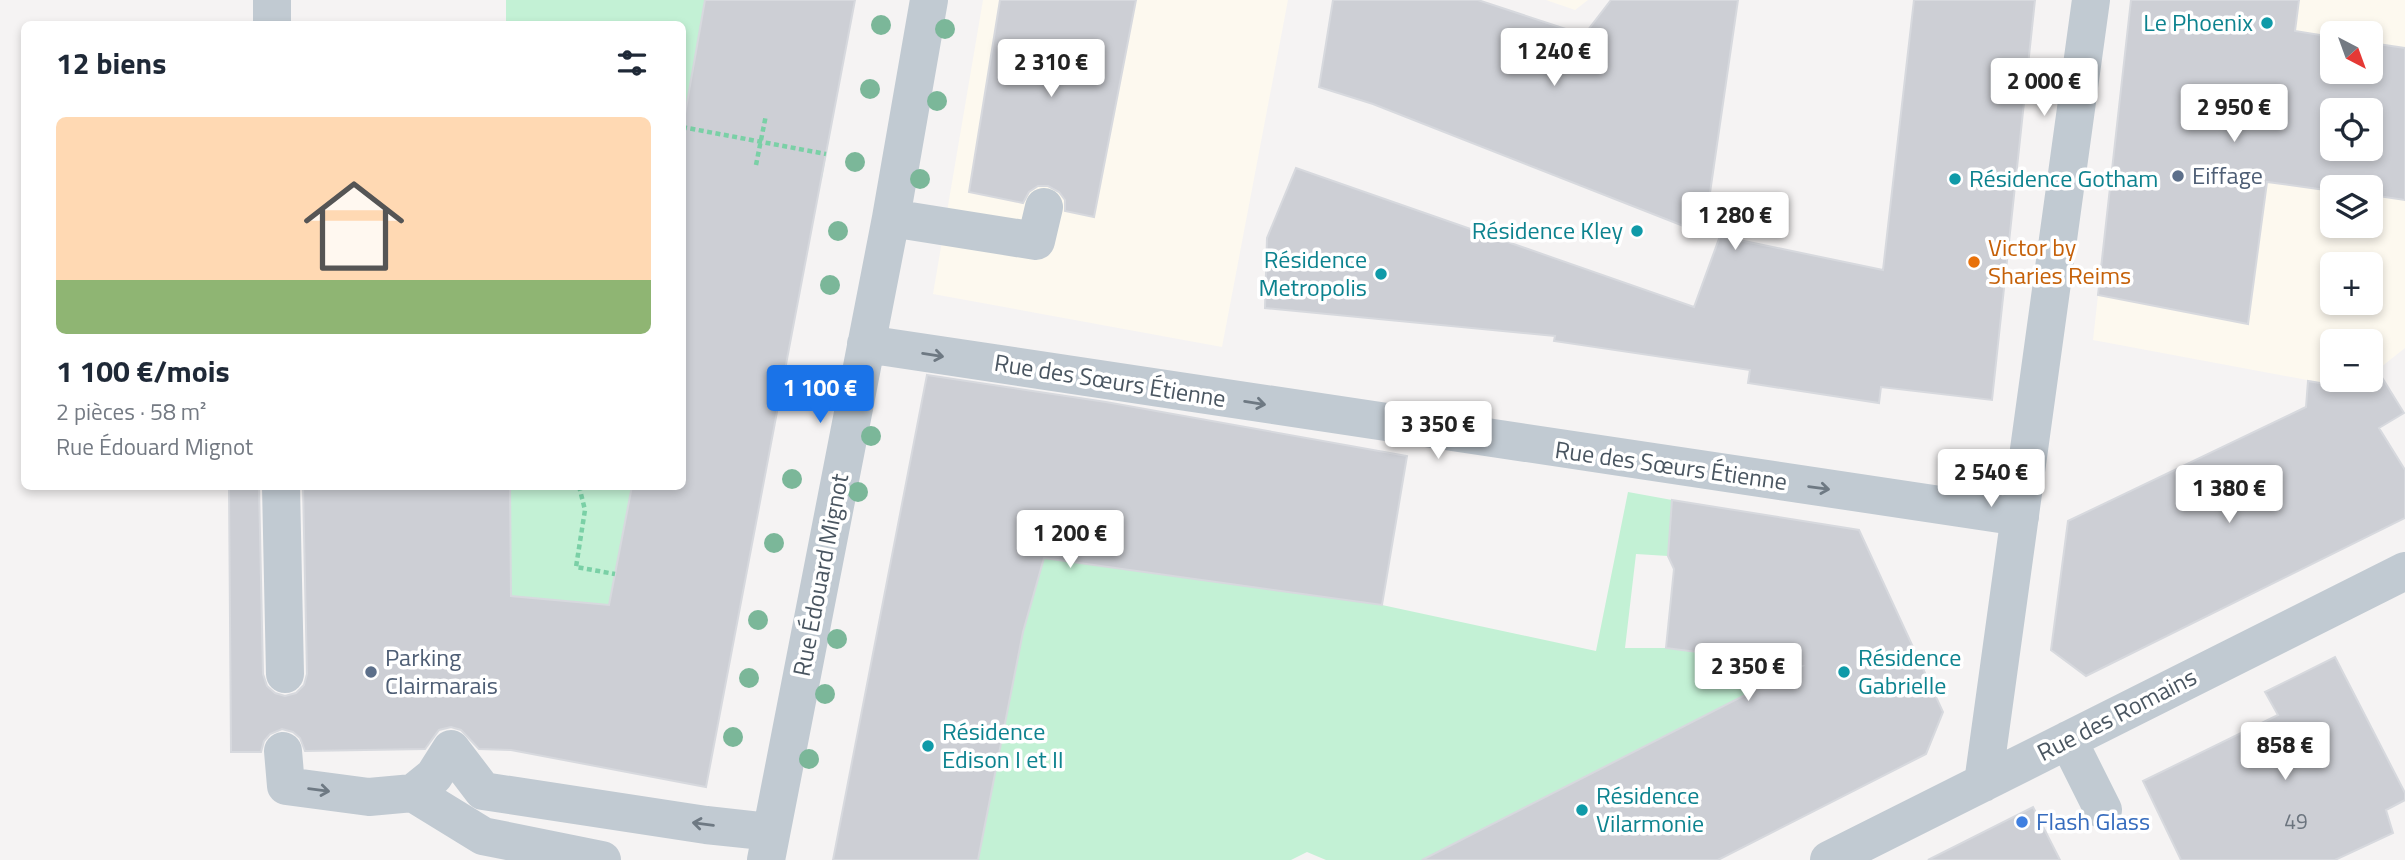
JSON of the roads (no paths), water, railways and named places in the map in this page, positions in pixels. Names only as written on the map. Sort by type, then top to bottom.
[{"type":"street","points":[[272,0],[272,21]]},
{"type":"street","name":"Rue Édouard Mignot","points":[[768,846],[891,218],[929,0]]},
{"type":"street","points":[[1983,783],[2091,0]]},
{"type":"street","points":[[891,218],[1036,241],[1044,207]]},
{"type":"street","name":"Rue des Sœurs Étienne","points":[[866,344],[2020,517]]},
{"type":"street","points":[[281,490],[285,674]]},
{"type":"street","name":"Rue des Romains","points":[[1829,860],[2405,571]]},
{"type":"street","points":[[2068,740],[2103,810]]},
{"type":"street","points":[[283,751],[286,786],[369,797],[413,793],[434,776],[451,749],[482,790],[706,825],[768,846]]},
{"type":"street","points":[[413,793],[483,836],[602,860]]},
{"type":"place","name":"Le Phoenix","points":[[2267,23]]},
{"type":"place","name":"Eiffage","points":[[2178,176]]},
{"type":"place","name":"Résidence Gotham","points":[[1955,179]]},
{"type":"place","name":"Résidence Kley","points":[[1637,231]]},
{"type":"place","name":"Victor by Sharies Reims","points":[[1974,262]]},
{"type":"place","name":"Résidence Metropolis","points":[[1381,274]]},
{"type":"place","name":"Parking Clairmarais","points":[[371,672]]},
{"type":"place","name":"Résidence Gabrielle","points":[[1844,672]]},
{"type":"place","name":"Résidence Edison I et II","points":[[928,746]]},
{"type":"place","name":"Résidence Vilarmonie","points":[[1582,810]]},
{"type":"place","name":"Flash Glass","points":[[2022,822]]}]
